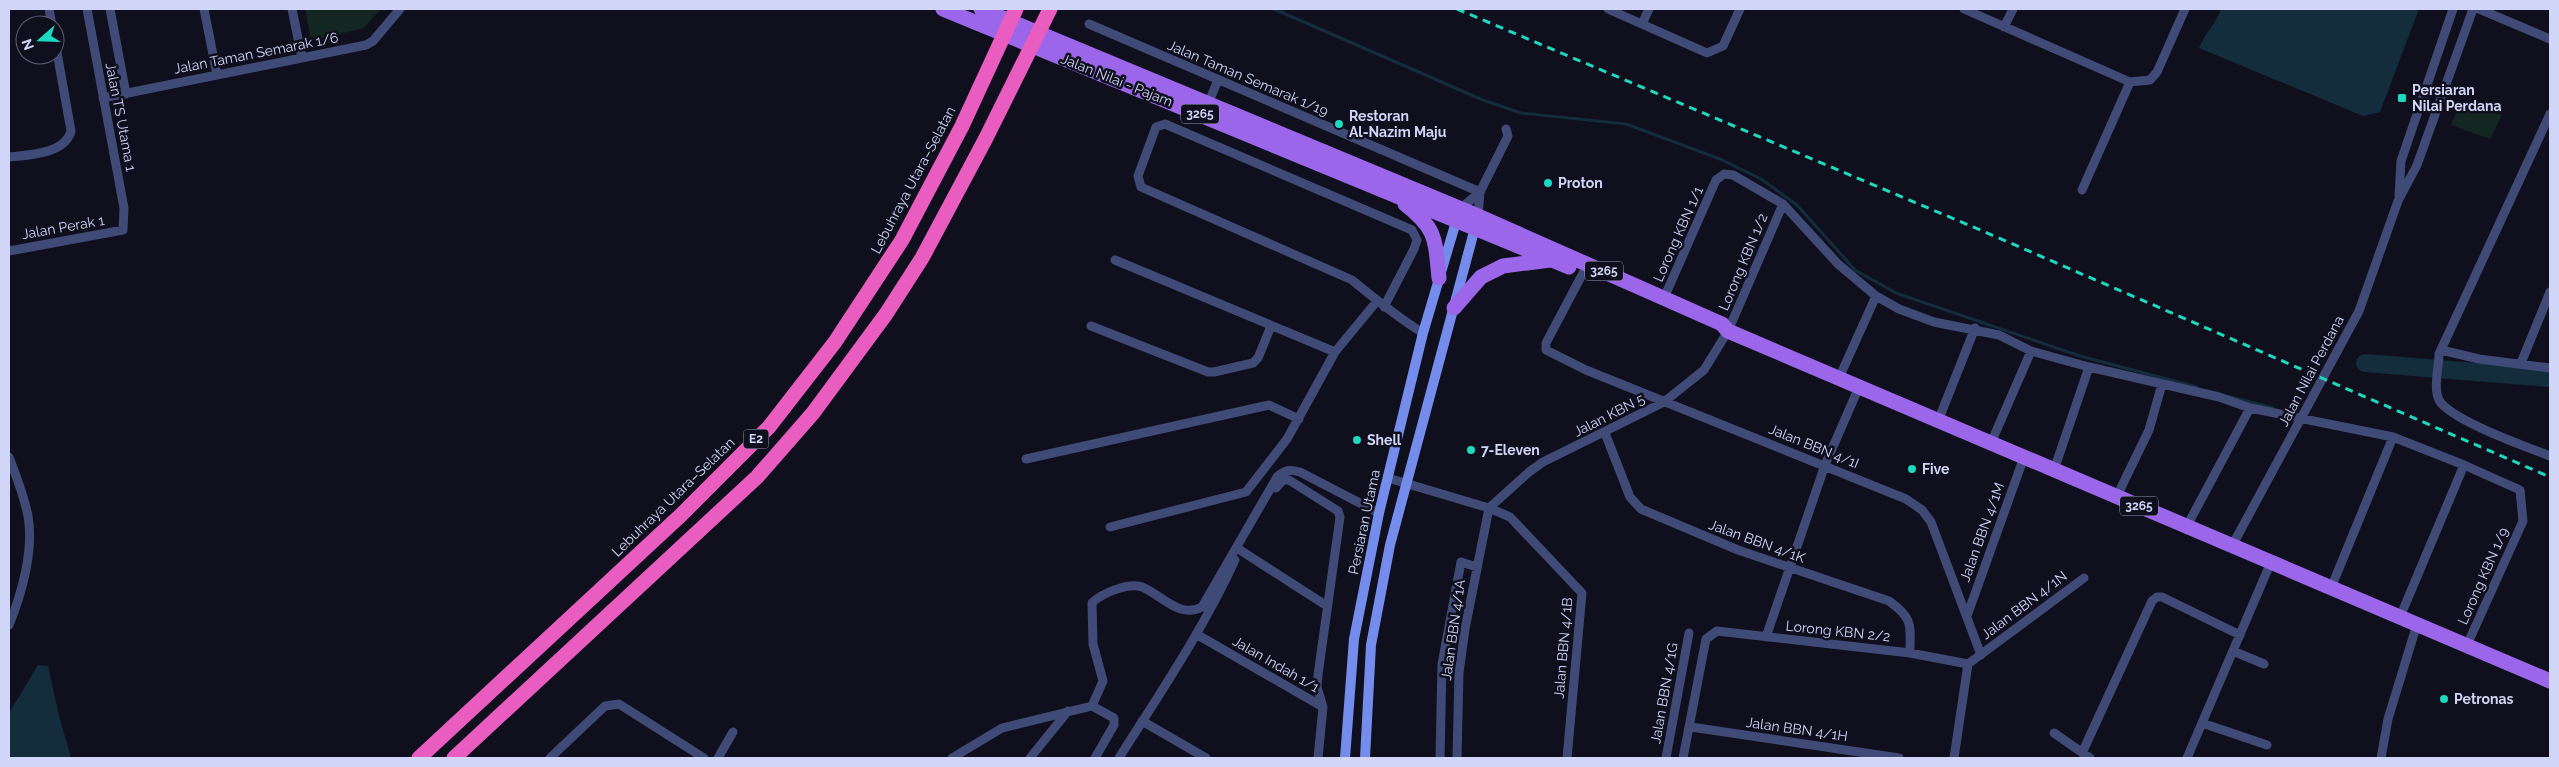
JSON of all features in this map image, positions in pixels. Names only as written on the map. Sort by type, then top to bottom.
[{"type":"highway","name":"Lebuhraya Utara–Selatan","points":[[419,758],[681,515],[768,427],[835,342],[902,240],[962,126],[1016,10]]},
{"type":"highway","name":"E2","points":[[454,758],[757,477],[813,412],[886,314],[922,258],[1027,58],[1047,16]]},
{"type":"main road","name":"Jalan Nilai - Pajam","points":[[943,9],[1388,191],[1458,214]]},
{"type":"main road","name":"Jalan Nilai - Pajam","points":[[981,9],[1208,104],[1458,214]]},
{"type":"main road","points":[[1388,191],[1419,215],[1430,227],[1435,243],[1438,278]]},
{"type":"main road","name":"3265","points":[[1458,214],[1664,298],[1722,324],[1728,331]]},
{"type":"main road","name":"Persiaran Utama","points":[[1345,758],[1354,639],[1379,513],[1422,333],[1458,214]]},
{"type":"main road","points":[[1365,758],[1371,645],[1390,545],[1477,222]]},
{"type":"main road","name":"3265","points":[[1477,222],[1551,260],[1720,331],[1728,331],[1840,378],[2550,681]]},
{"type":"main road","points":[[1454,308],[1482,277],[1503,266],[1551,260]]},
{"type":"street","name":"Jalan TS Utama 1","points":[[86,9],[124,208],[123,230]]},
{"type":"street","points":[[110,9],[126,94]]},
{"type":"street","points":[[204,9],[217,75]]},
{"type":"street","points":[[292,9],[302,58]]},
{"type":"street","name":"Jalan Taman Semarak 1/6","points":[[103,98],[366,45],[373,41],[400,9]]},
{"type":"street","points":[[1608,9],[1707,53],[1723,46],[1740,9]]},
{"type":"street","points":[[1642,24],[1649,9]]},
{"type":"street","points":[[1964,9],[2130,82],[2150,80],[2157,72],[2185,9]]},
{"type":"street","points":[[2004,27],[2013,9]]},
{"type":"street","name":"Jalan Nilai Perdana","points":[[2398,201],[2401,161],[2453,9]]},
{"type":"street","name":"Jalan Nilai Perdana","points":[[2232,546],[2359,310],[2398,201],[2417,165],[2473,9]]},
{"type":"street","points":[[2479,9],[2498,12],[2550,39]]},
{"type":"street","name":"Jalan Taman Semarak 1/19","points":[[1089,24],[1480,192]]},
{"type":"street","points":[[9,157],[48,151],[63,145],[69,139],[71,131],[59,65]]},
{"type":"street","points":[[1208,104],[1218,80]]},
{"type":"street","points":[[2082,190],[2130,82]]},
{"type":"street","points":[[2550,114],[2440,352],[2437,386],[2440,401],[2450,411],[2487,430],[2550,456]]},
{"type":"street","points":[[1110,526],[1246,492],[1300,419],[1335,352],[1381,304],[1414,249],[1417,240],[1412,230],[1165,124],[1156,128],[1138,176],[1141,187],[1352,280],[1381,304],[1422,333]]},
{"type":"street","points":[[1458,214],[1480,192],[1508,136],[1506,129]]},
{"type":"street","name":"Lorong KBN 1/1","points":[[1664,298],[1716,180],[1724,174],[1733,174],[1783,204]]},
{"type":"street","points":[[1477,222],[1480,192]]},
{"type":"street","points":[[1783,204],[1838,264],[1876,296],[1899,309],[1934,322],[1975,328],[2000,335],[2031,351],[2089,368],[2219,397],[2250,408],[2393,437],[2464,465],[2400,617]]},
{"type":"street","name":"Lorong KBN 1/2","points":[[1728,331],[1783,204]]},
{"type":"street","name":"Jalan Perak 1","points":[[9,251],[123,230]]},
{"type":"street","points":[[1115,260],[1335,352]]},
{"type":"street","name":"Jalan BBN 4/1I","points":[[1583,273],[1546,343],[1546,350],[1586,370],[1906,498],[1922,510],[1931,522],[1981,655]]},
{"type":"street","points":[[2521,363],[2550,292]]},
{"type":"street","points":[[1840,378],[1876,296]]},
{"type":"street","points":[[1091,326],[1208,372],[1214,372],[1253,363],[1258,358],[1272,326]]},
{"type":"street","points":[[1938,420],[1975,328]]},
{"type":"street","name":"Jalan KBN 5","points":[[1489,508],[1536,467],[1664,402],[1704,370],[1728,331]]},
{"type":"street","points":[[1991,443],[2031,351]]},
{"type":"street","points":[[2440,352],[2550,368]]},
{"type":"street","points":[[2054,470],[2089,368]]},
{"type":"street","points":[[2117,496],[2149,430],[2162,384]]},
{"type":"street","points":[[1766,637],[1788,567],[1825,465],[1860,387]]},
{"type":"street","points":[[1026,459],[1269,405],[1300,419]]},
{"type":"street","points":[[2186,526],[2250,408]]},
{"type":"street","name":"Jalan BBN 4/1K","points":[[1605,433],[1630,497],[1642,509],[1738,550],[1889,602],[1905,613],[1910,625],[1910,653]]},
{"type":"street","points":[[2331,588],[2393,437]]},
{"type":"street","points":[[9,457],[25,507],[30,537],[24,575],[9,625]]},
{"type":"street","name":"Jalan BBN 4/1M","points":[[1967,616],[2024,457]]},
{"type":"street","name":"Lorong KBN 1/9","points":[[2464,465],[2520,490],[2523,521],[2467,645]]},
{"type":"street","points":[[1092,706],[1103,681],[1093,644],[1092,603],[1100,595],[1119,589],[1141,587],[1184,611],[1195,611],[1202,607],[1277,477],[1284,471],[1290,469],[1300,472],[1379,513]]},
{"type":"street","name":"Jalan BBN 4/1B","points":[[1388,478],[1489,508],[1510,517],[1582,593],[1567,758]]},
{"type":"street","points":[[1119,758],[1221,592],[1240,550],[1283,480],[1288,480],[1338,511],[1340,517],[1318,675],[1317,687],[1322,707]]},
{"type":"street","name":"Jalan BBN 4/1A","points":[[1457,758],[1464,629],[1489,508]]},
{"type":"street","points":[[1240,550],[1327,606]]},
{"type":"street","points":[[1440,758],[1442,664],[1460,562],[1477,567]]},
{"type":"street","points":[[2187,758],[2271,562]]},
{"type":"street","name":"Jalan BBN 4/1N","points":[[1981,655],[2084,578]]},
{"type":"street","points":[[2054,733],[2086,756],[2152,601],[2157,597],[2162,597],[2240,635]]},
{"type":"street","points":[[2381,758],[2388,718],[2417,624]]},
{"type":"street","name":"Lorong KBN 2/2","points":[[1691,727],[1706,639],[1718,632],[1910,653],[1968,664]]},
{"type":"street","name":"Jalan Indah 1/1","points":[[1196,634],[1322,707],[1318,758]]},
{"type":"street","name":"Jalan BBN 4/1G","points":[[1666,758],[1688,634]]},
{"type":"street","points":[[2233,651],[2264,664]]},
{"type":"street","points":[[1954,758],[1968,664],[1981,655]]},
{"type":"street","points":[[550,758],[605,706],[612,704],[618,704],[704,758]]},
{"type":"street","points":[[952,758],[1002,728],[1068,710],[1092,706],[1110,713],[1114,718],[1114,725],[1095,758]]},
{"type":"street","points":[[1030,758],[1068,710]]},
{"type":"street","points":[[1441,713],[1458,713]]},
{"type":"street","points":[[1142,721],[1206,758]]},
{"type":"street","points":[[2202,723],[2267,745]]},
{"type":"street","points":[[1683,758],[1691,727]]},
{"type":"street","name":"Jalan BBN 4/1H","points":[[1691,727],[1899,758]]},
{"type":"street","points":[[718,758],[733,732]]},
{"type":"green space","points":[[305,9],[381,9],[364,28],[311,41]]},
{"type":"green space","points":[[2461,102],[2502,115],[2490,139],[2451,125]]},
{"type":"water","points":[[2221,9],[2419,9],[2380,112],[2363,116],[2199,48]]},
{"type":"water","points":[[38,665],[48,666],[71,758],[9,758],[9,713]]},
{"type":"waterway","points":[[1274,9],[1483,100],[1521,113],[1626,124],[1720,159],[1761,179],[1797,205],[1855,270],[1896,293],[2080,356],[2197,387]]},
{"type":"waterway","points":[[2365,363],[2550,378]]},
{"type":"waterway","points":[[2227,396],[2273,408]]},
{"type":"railway","points":[[1457,9],[1985,232],[2550,477]]},
{"type":"place","name":"Persiaran Nilai Perdana","points":[[2402,98]]},
{"type":"place","name":"Restoran Al-Nazim Maju","points":[[1339,124]]},
{"type":"place","name":"Proton","points":[[1548,183]]},
{"type":"place","name":"Shell","points":[[1357,440]]},
{"type":"place","name":"7-Eleven","points":[[1471,450]]},
{"type":"place","name":"Five","points":[[1912,469]]},
{"type":"place","name":"Petronas","points":[[2444,699]]}]
